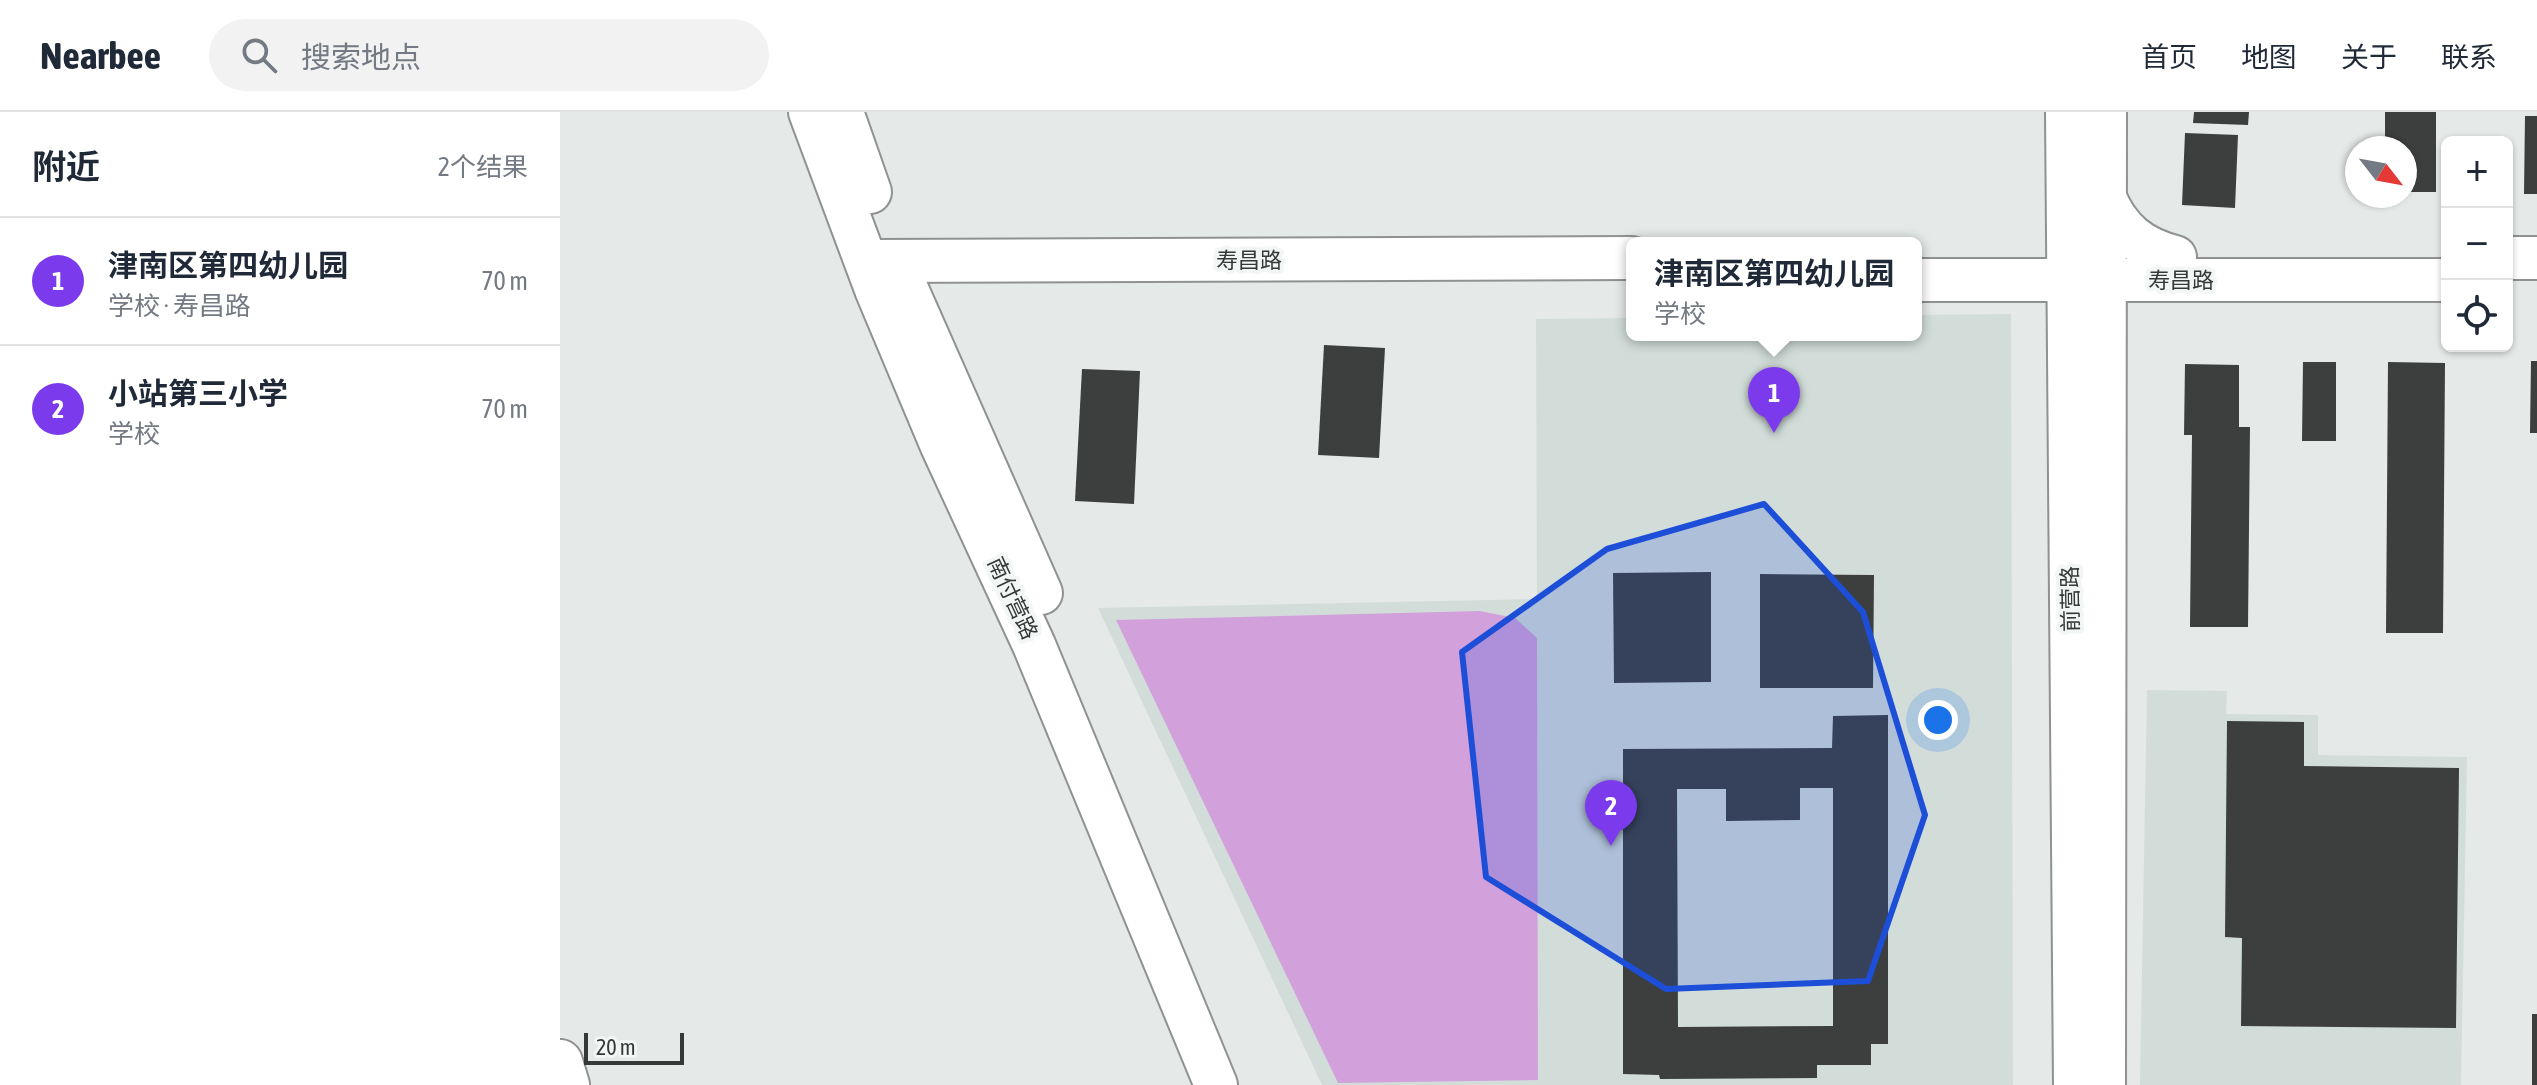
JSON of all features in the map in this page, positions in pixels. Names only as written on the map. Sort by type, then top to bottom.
[{"type":"main road","points":[[560,1062],[567,1085]]},
{"type":"street","name":"南付营路","points":[[810,112],[1085,692],[1246,1085]]},
{"type":"street","name":"南付营路","points":[[842,112],[886,275],[942,446],[1034,645],[1216,1085]]},
{"type":"street","points":[[2067,112],[2086,198],[2134,240],[2158,253],[2175,268]]},
{"type":"street","points":[[2093,264],[2079,227],[2105,112]]},
{"type":"street","name":"寿昌路","points":[[1922,257],[2441,280]]},
{"type":"street","name":"寿昌路","points":[[886,275],[1626,258]]},
{"type":"street","name":"寿昌路","points":[[2175,268],[2441,258]]},
{"type":"street","points":[[2513,258],[2537,258]]},
{"type":"street","name":"寿昌路","points":[[1922,279],[2093,264]]},
{"type":"street","name":"前营路","points":[[2075,1085],[2093,264]]},
{"type":"street","name":"前营路","points":[[2093,264],[2104,1085]]},
{"type":"street","name":"寿昌路","points":[[886,275],[1626,283]]},
{"type":"street","points":[[2513,280],[2537,280]]},
{"type":"highlighted area","points":[[1764,504],[1863,612],[1925,815],[1868,981],[1666,989],[1486,877],[1462,652],[1607,549]]},
{"type":"shaded area","points":[[2011,314],[2013,1085],[1322,1085],[1098,608],[1537,599],[1536,319],[1626,318],[1626,341],[1922,341],[1922,315]]},
{"type":"shaded area","points":[[1480,611],[1515,618],[1537,638],[1538,1080],[1338,1083],[1116,620]]},
{"type":"shaded area","points":[[2147,690],[2227,691],[2226,714],[2318,715],[2318,755],[2467,757],[2461,1085],[2140,1085]]},
{"type":"building","points":[[2194,112],[2249,112],[2248,125],[2193,123]]},
{"type":"building","points":[[2385,112],[2436,112],[2436,192],[2417,192],[2417,136],[2385,136]]},
{"type":"building","points":[[2525,116],[2537,116],[2537,194],[2524,194]]},
{"type":"building","points":[[2185,133],[2238,135],[2235,208],[2182,205]]},
{"type":"building","points":[[1324,345],[1385,348],[1379,458],[1318,455]]},
{"type":"building","points":[[2531,361],[2537,361],[2537,433],[2530,433]]},
{"type":"building","points":[[2303,362],[2336,362],[2336,441],[2302,441]]},
{"type":"building","points":[[2388,362],[2445,363],[2443,633],[2386,633]]},
{"type":"building","points":[[2185,364],[2239,365],[2239,427],[2250,427],[2248,627],[2190,627],[2192,435],[2184,435]]},
{"type":"building","points":[[1082,369],[1140,371],[1134,504],[1075,501]]},
{"type":"building","points":[[1711,572],[1711,682],[1614,683],[1613,573]]},
{"type":"building","points":[[1760,574],[1874,575],[1873,688],[1760,688]]},
{"type":"building","points":[[1888,715],[1888,1044],[1871,1044],[1871,1065],[1817,1065],[1817,1078],[1660,1079],[1659,1075],[1623,1074],[1623,749],[1832,748],[1833,716]],"holes":[[[1800,788],[1833,788],[1833,1026],[1678,1027],[1677,789],[1726,789],[1726,821],[1800,820]]]},
{"type":"building","points":[[2227,721],[2304,722],[2304,766],[2459,768],[2456,1028],[2241,1026],[2242,938],[2225,937]]},
{"type":"building","points":[[2532,1014],[2537,1014],[2537,1085],[2532,1085]]},
{"type":"place","name":"津南区第四幼儿园","points":[[1774,433]]},
{"type":"place","name":"小站第三小学","points":[[1611,846]]}]
